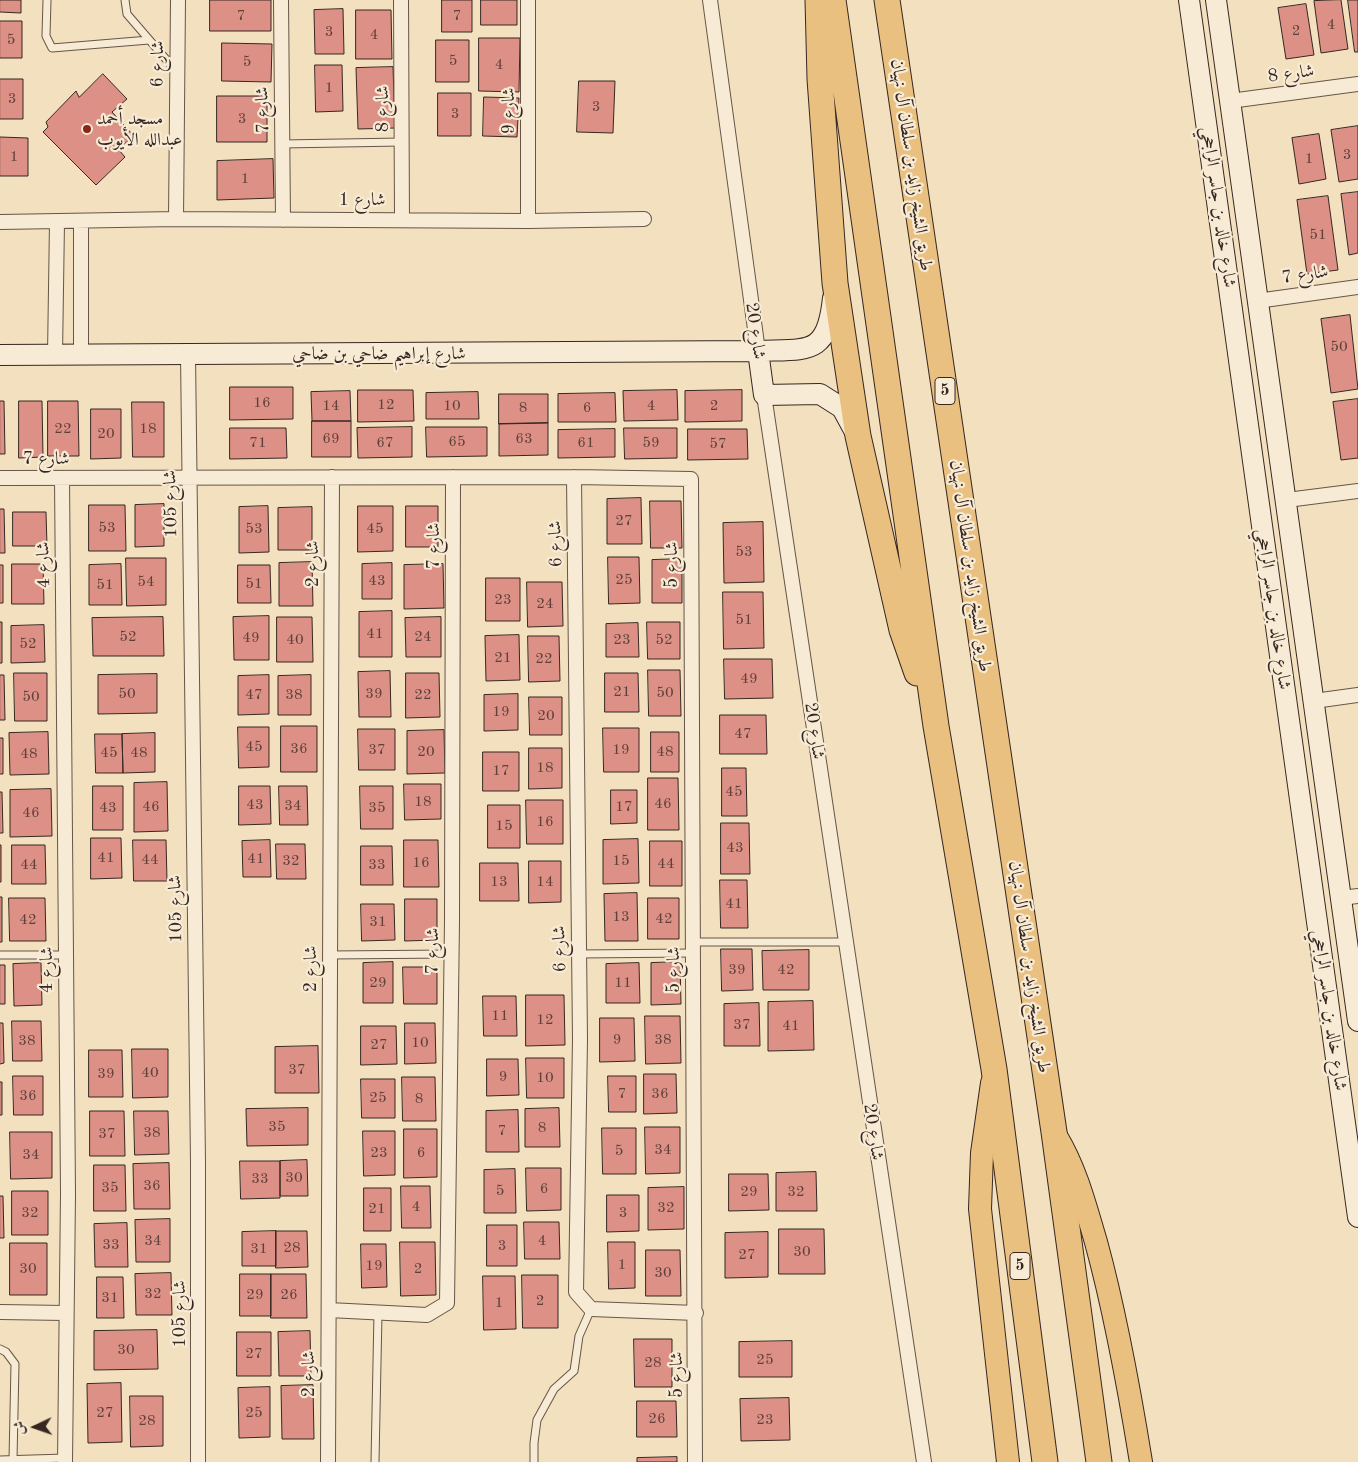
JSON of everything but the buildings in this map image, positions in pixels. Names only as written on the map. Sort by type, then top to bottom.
[{"type":"highway","points":[[818,0],[820,78],[835,283],[858,436],[902,630],[936,726]]},
{"type":"highway","name":"5","points":[[833,0],[936,726],[994,1069],[1045,1462]]},
{"type":"highway","name":"طريق الشيخ زايد بن سلطان آل نهيان","points":[[889,6],[1054,1132],[1099,1462]]},
{"type":"main road","points":[[994,1069],[982,1153],[980,1209],[1008,1462]]},
{"type":"main road","name":"طريق الشيخ زايد بن سلطان آل نهيان","points":[[1054,1132],[1069,1157],[1081,1187],[1110,1292],[1141,1462]]},
{"type":"street","name":"شارع 6","points":[[176,219],[178,0]]},
{"type":"street","name":"شارع 7","points":[[281,0],[283,220]]},
{"type":"street","name":"شارع 8","points":[[401,0],[402,219]]},
{"type":"street","name":"شارع 9","points":[[528,0],[528,221]]},
{"type":"street","name":"شارع 20","points":[[710,0],[764,395],[924,1462]]},
{"type":"street","name":"شارع خالد بن جاسر الراجحي","points":[[1189,0],[1358,1217]]},
{"type":"street","name":"شارع خالد بن جاسر الراجحي","points":[[1216,0],[1314,701],[1349,897],[1358,1021]]},
{"type":"street","name":"شارع 8","points":[[1230,101],[1358,84]]},
{"type":"street","name":"شارع 1","points":[[0,222],[176,219],[528,221],[644,218]]},
{"type":"street","points":[[55,356],[57,222]]},
{"type":"street","points":[[81,222],[81,356]]},
{"type":"street","name":"شارع إبراهيم ضاحي بن ضاحي","points":[[0,355],[188,356],[758,351],[800,349],[822,339],[827,331],[832,312],[835,283]]},
{"type":"street","name":"شارع 7","points":[[1257,301],[1358,287]]},
{"type":"street","name":"شارع 105","points":[[188,356],[198,1162],[198,1462]]},
{"type":"street","points":[[764,395],[820,394],[842,408],[858,436]]},
{"type":"street","name":"شارع 2","points":[[328,1462],[332,477]]},
{"type":"street","name":"شارع 7","points":[[328,1310],[427,1315],[448,1303],[453,477]]},
{"type":"street","name":"شارع 6","points":[[574,477],[580,1039],[576,1292],[591,1309]]},
{"type":"street","name":"شارع 7","points":[[0,478],[691,478]]},
{"type":"street","name":"شارع 4","points":[[62,478],[68,1194],[64,1460]]},
{"type":"street","name":"شارع 5","points":[[691,478],[696,1313],[695,1462]]},
{"type":"street","points":[[1287,500],[1358,491]]},
{"type":"street","points":[[1268,577],[1274,582],[1282,584],[1290,582],[1297,576]]},
{"type":"street","points":[[1275,626],[1281,621],[1293,619],[1303,622]]},
{"type":"street","points":[[1314,701],[1358,694]]},
{"type":"street","points":[[591,1309],[696,1313]]},
{"type":"street","points":[[0,1312],[65,1313]]},
{"type":"lane","points":[[47,0],[46,36],[52,48],[148,40]]},
{"type":"lane","points":[[125,0],[127,14],[177,73]]},
{"type":"lane","points":[[282,144],[402,142]]},
{"type":"lane","points":[[578,954],[693,947],[845,942]]},
{"type":"lane","points":[[330,955],[451,954]]},
{"type":"lane","points":[[0,955],[66,955]]},
{"type":"lane","points":[[534,1462],[537,1420],[554,1389],[574,1371],[579,1336],[591,1309]]},
{"type":"lane","points":[[375,1462],[378,1313]]},
{"type":"lane","points":[[0,1349],[6,1352],[15,1364],[13,1460]]},
{"type":"lane","points":[[0,1460],[64,1460]]},
{"type":"place","name":"مسجد أحمد عبدالله الأيوب","points":[[87,129]]}]
